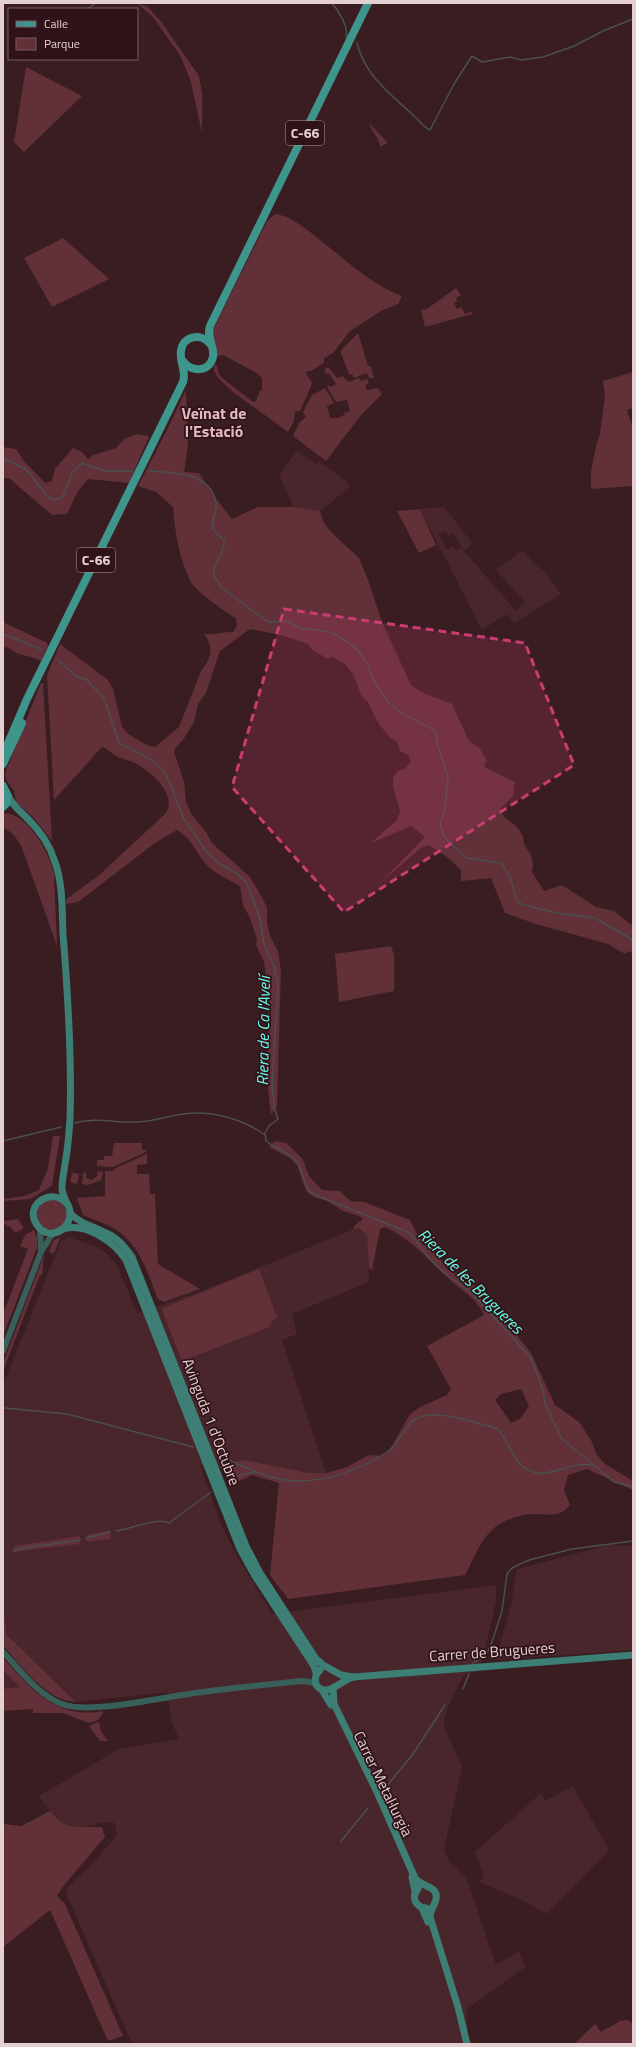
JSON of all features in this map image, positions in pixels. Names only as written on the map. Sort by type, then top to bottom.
[{"type":"main road","name":"C-66","points":[[210,326],[368,3]]},
{"type":"main road","points":[[196,337],[210,326]]},
{"type":"main road","points":[[184,381],[193,373],[208,366],[213,357],[208,332],[210,326]]},
{"type":"main road","points":[[184,381],[184,368],[181,353],[183,344],[190,338],[196,337],[205,339],[210,344]]},
{"type":"main road","points":[[182,361],[189,368],[201,369]]},
{"type":"main road","name":"C-66","points":[[3,755],[40,674],[184,381]]},
{"type":"main road","name":"C-66","points":[[3,764],[14,745],[40,674]]},
{"type":"main road","points":[[3,786],[18,811],[36,827],[50,849],[55,861],[60,882],[68,995],[70,1107],[68,1142],[63,1179],[63,1194],[67,1204],[70,1212],[70,1220],[64,1229],[53,1233],[40,1229],[34,1221],[34,1208],[41,1199],[50,1196],[60,1198],[67,1204]]},
{"type":"main road","points":[[8,796],[6,804],[3,808],[18,811]]},
{"type":"main road","points":[[50,1196],[63,1179]]},
{"type":"main road","name":"Avinguda 1 d'Octubre","points":[[70,1212],[79,1221],[114,1237],[132,1257],[198,1433],[230,1526],[247,1563],[313,1660]]},
{"type":"main road","name":"Avinguda 1 d'Octubre","points":[[64,1229],[74,1227],[104,1238],[116,1247],[126,1260],[198,1433]]},
{"type":"main road","name":"Avinguda 1 d'Octubre","points":[[210,1466],[252,1560],[313,1660]]},
{"type":"main road","name":"Carrer de Brugueres","points":[[353,1677],[633,1655]]},
{"type":"main road","points":[[313,1660],[335,1671],[353,1677]]},
{"type":"main road","points":[[313,1660],[319,1687],[326,1690],[353,1677]]},
{"type":"main road","points":[[316,1674],[321,1668],[328,1668]]},
{"type":"main road","points":[[334,1687],[338,1679],[335,1671]]},
{"type":"main road","name":"Carrer Metal·lurgia","points":[[319,1687],[328,1698],[400,1847],[416,1892]]},
{"type":"main road","name":"Carrer Metal·lurgia","points":[[334,1687],[334,1704],[377,1792],[413,1874],[417,1881],[426,1886]]},
{"type":"main road","points":[[463,2044],[451,1997],[422,1908],[415,1901],[416,1892],[419,1888],[426,1886],[432,1888],[436,1893],[436,1900],[430,1912],[430,1917],[458,2007],[467,2044]]},
{"type":"main road","points":[[422,1908],[428,1908],[433,1905]]},
{"type":"street","points":[[40,1229],[41,1252]]},
{"type":"street","points":[[3,1351],[41,1252],[53,1233]]},
{"type":"street","points":[[3,1652],[49,1698],[62,1705],[76,1708],[100,1707],[208,1691],[301,1681],[316,1674]]},
{"type":"street","points":[[301,1681],[319,1687]]},
{"type":"highlighted area","points":[[284,609],[525,643],[574,765],[344,912],[232,787]]},
{"type":"shaded area","points":[[297,451],[316,464],[319,461],[348,483],[349,487],[320,511],[294,507],[279,475]]},
{"type":"shaded area","points":[[444,507],[472,543],[464,551],[516,611],[525,602],[496,570],[523,550],[533,563],[544,571],[561,594],[514,623],[507,614],[482,630],[420,509]],"holes":[[[446,531],[448,536],[453,533],[462,547],[456,551],[453,547],[447,550],[439,534]]]},
{"type":"shaded area","points":[[357,1228],[367,1235],[369,1282],[292,1314],[297,1334],[282,1340],[326,1473],[298,1478],[200,1465],[222,1527],[240,1561],[272,1614],[496,1585],[496,1602],[478,1672],[464,1674],[450,1702],[445,1716],[444,1727],[462,1767],[444,1850],[449,1862],[466,1877],[496,1965],[519,1951],[525,1967],[467,2009],[468,2044],[132,2044],[66,1893],[69,1886],[92,1864],[117,1835],[115,1825],[113,1822],[106,1822],[77,1828],[66,1825],[56,1819],[39,1796],[119,1749],[179,1739],[172,1723],[167,1692],[76,1702],[7,1635],[3,1605],[3,1385],[61,1241],[69,1237],[97,1247],[106,1253],[116,1263],[137,1313],[202,1291]]},
{"type":"shaded area","points":[[608,1545],[633,1546],[633,1650],[496,1660],[511,1605],[517,1569]]},
{"type":"shaded area","points":[[3,1658],[26,1682],[3,1711]]},
{"type":"shaded area","points":[[573,1786],[609,1850],[547,1914],[522,1900],[479,1882],[484,1876],[475,1852],[541,1793],[545,1801]]},
{"type":"green space","points":[[137,3],[148,7],[162,23],[199,76],[202,93],[202,133],[191,82],[181,57],[153,17]]},
{"type":"green space","points":[[26,67],[82,96],[24,152],[14,142]]},
{"type":"green space","points":[[369,123],[388,143],[380,147],[379,141]]},
{"type":"green space","points":[[275,214],[282,215],[295,221],[371,280],[402,296],[398,304],[381,311],[350,331],[333,353],[324,358],[324,363],[311,371],[307,371],[306,374],[312,382],[311,386],[300,411],[295,411],[294,421],[288,432],[233,392],[218,378],[214,371],[214,364],[217,366],[221,377],[253,402],[256,401],[260,390],[262,391],[262,378],[255,372],[223,355],[217,356],[211,334],[267,221]]},
{"type":"green space","points":[[63,238],[109,279],[52,307],[24,258]]},
{"type":"green space","points":[[456,288],[461,295],[456,298],[457,301],[454,303],[457,309],[461,307],[465,314],[471,311],[472,314],[425,327],[421,310],[427,309]]},
{"type":"green space","points":[[358,333],[368,366],[371,366],[374,378],[369,378],[367,373],[354,378],[353,375],[349,374],[341,353],[342,349]]},
{"type":"green space","points":[[329,368],[337,378],[342,376],[349,382],[359,378],[361,381],[367,379],[369,384],[365,385],[367,390],[378,388],[382,394],[361,415],[326,461],[293,436],[299,423],[306,417],[303,412],[312,395],[325,388],[334,403],[327,406],[330,418],[341,418],[340,416],[345,415],[344,413],[350,411],[347,400],[336,402],[327,387],[329,385],[331,387],[336,384],[329,373],[326,374],[324,370]]},
{"type":"green space","points":[[633,372],[633,408],[627,410],[633,428],[633,486],[591,489],[591,472],[600,434],[605,395],[603,381]]},
{"type":"green space","points":[[186,390],[188,443],[184,472],[199,473],[214,496],[232,519],[258,507],[294,507],[320,511],[324,523],[330,531],[359,558],[382,622],[411,685],[421,692],[452,704],[469,741],[480,748],[487,762],[484,764],[486,768],[515,782],[513,796],[500,809],[504,817],[517,827],[523,836],[524,844],[531,855],[533,865],[532,872],[544,891],[562,885],[596,907],[614,911],[633,926],[633,953],[629,951],[625,954],[608,944],[536,924],[505,913],[491,878],[461,881],[461,870],[447,857],[429,845],[422,847],[379,884],[425,837],[411,826],[371,843],[397,820],[400,811],[393,787],[393,778],[398,771],[406,768],[411,761],[408,755],[400,751],[397,742],[389,737],[377,721],[368,702],[361,695],[353,674],[345,664],[333,657],[328,659],[312,650],[308,644],[281,635],[250,629],[220,651],[206,693],[198,704],[194,722],[174,752],[184,782],[186,802],[192,815],[206,832],[212,843],[250,877],[267,908],[267,922],[270,936],[278,951],[281,971],[277,1106],[271,1115],[266,1069],[271,1014],[264,962],[256,945],[257,939],[250,918],[243,905],[240,886],[209,867],[186,837],[177,830],[155,843],[78,902],[66,904],[66,899],[97,877],[165,814],[169,807],[165,791],[154,777],[139,765],[118,757],[102,747],[54,800],[47,675],[60,644],[108,680],[113,689],[122,727],[128,734],[149,746],[155,747],[179,727],[201,671],[208,662],[210,648],[204,634],[233,632],[237,626],[236,618],[205,596],[191,582],[183,564],[178,545],[173,507],[156,492],[138,486]]},
{"type":"green space","points":[[136,434],[149,436],[129,483],[88,479],[78,491],[67,514],[52,515],[9,478],[3,478],[3,447],[16,449],[23,460],[45,483],[52,481],[55,469],[73,448],[82,452],[88,459],[93,455],[116,448],[124,439]]},
{"type":"green space","points":[[420,509],[436,545],[419,553],[397,511]]},
{"type":"green space","points":[[3,622],[47,643],[48,646],[41,661],[3,647]]},
{"type":"green space","points":[[41,683],[43,683],[52,841],[34,818],[16,802],[14,791],[6,780],[5,773]]},
{"type":"green space","points":[[3,813],[12,814],[28,826],[36,835],[51,864],[54,873],[57,946],[21,845],[13,834],[3,827]]},
{"type":"green space","points":[[391,946],[394,955],[394,991],[339,1002],[335,954]]},
{"type":"green space","points":[[53,1136],[60,1136],[52,1186],[30,1199],[3,1201],[3,1199],[24,1196],[39,1190],[48,1168]]},
{"type":"green space","points":[[275,1141],[286,1143],[302,1158],[309,1176],[322,1190],[340,1191],[350,1201],[364,1202],[410,1220],[417,1234],[430,1240],[434,1250],[448,1270],[467,1278],[489,1303],[489,1312],[500,1314],[531,1353],[555,1405],[579,1422],[591,1440],[597,1455],[605,1464],[633,1481],[633,1490],[587,1469],[568,1475],[564,1490],[570,1505],[566,1509],[558,1514],[523,1515],[512,1518],[496,1526],[488,1534],[477,1551],[465,1575],[288,1599],[270,1575],[279,1483],[252,1475],[237,1482],[228,1476],[220,1467],[228,1463],[244,1460],[308,1473],[326,1473],[347,1467],[369,1455],[380,1456],[389,1451],[410,1414],[420,1407],[447,1395],[451,1389],[427,1346],[484,1315],[473,1299],[448,1278],[419,1250],[403,1237],[385,1227],[380,1229],[372,1270],[369,1268],[367,1235],[358,1228],[353,1230],[355,1225],[363,1219],[359,1216],[343,1211],[327,1201],[314,1197],[306,1191],[297,1165],[290,1158],[269,1147]],"holes":[[[521,1389],[529,1406],[520,1419],[511,1423],[495,1400],[501,1394]]]},
{"type":"green space","points":[[114,1143],[142,1143],[142,1150],[146,1150],[146,1152],[113,1167],[97,1166],[97,1160],[104,1160],[104,1156],[112,1156]]},
{"type":"green space","points":[[147,1154],[147,1164],[137,1165],[137,1174],[149,1174],[150,1194],[155,1194],[158,1264],[200,1289],[164,1302],[158,1299],[147,1270],[131,1243],[124,1235],[115,1229],[83,1215],[77,1198],[105,1196],[105,1171],[113,1171],[114,1169]]},
{"type":"green space","points":[[98,1171],[103,1172],[101,1180],[88,1185],[82,1184],[83,1172],[86,1173],[86,1178],[92,1180],[97,1176]]},
{"type":"green space","points":[[72,1173],[79,1174],[77,1184],[70,1182]]},
{"type":"green space","points":[[52,1200],[63,1204],[67,1215],[63,1226],[52,1230],[41,1226],[37,1215],[41,1204]]},
{"type":"green space","points":[[18,1219],[24,1228],[15,1233],[11,1227],[3,1223],[3,1221]]},
{"type":"green space","points":[[34,1230],[37,1238],[37,1248],[3,1336],[3,1314],[28,1249],[20,1246],[25,1235]]},
{"type":"green space","points":[[71,1231],[60,1238],[54,1254],[49,1252],[53,1241]]},
{"type":"green space","points":[[44,1255],[42,1275],[40,1275],[3,1371],[3,1363]]},
{"type":"green space","points":[[259,1269],[277,1317],[272,1321],[270,1327],[182,1361],[163,1313],[163,1308]]},
{"type":"green space","points":[[110,1530],[111,1539],[88,1542],[86,1540],[87,1535]]},
{"type":"green space","points":[[80,1536],[80,1544],[12,1552],[15,1546]]},
{"type":"green space","points":[[3,1605],[7,1635],[76,1702],[55,1696],[45,1689],[35,1681],[3,1646]]},
{"type":"green space","points":[[3,1658],[34,1690],[58,1706],[71,1711],[86,1713],[102,1711],[103,1713],[98,1720],[89,1723],[63,1713],[33,1713],[33,1709],[3,1711],[3,1689],[20,1687],[3,1670]]},
{"type":"green space","points":[[99,1722],[101,1731],[108,1741],[100,1741],[89,1726]]},
{"type":"green space","points":[[50,1811],[56,1818],[68,1825],[80,1827],[102,1827],[105,1837],[64,1885],[57,1896],[65,1904],[123,2036],[108,2041],[50,1910],[3,1947],[3,1824],[21,1826]]},
{"type":"green space","points":[[628,2020],[633,2024],[633,2044],[574,2044],[595,2024],[601,2032],[620,2021]]},
{"type":"waterway","points":[[88,8],[96,3]]},
{"type":"waterway","points":[[332,3],[345,24],[347,33],[346,37]]},
{"type":"waterway","points":[[357,43],[361,55],[372,75],[423,126],[430,130],[454,84],[472,56],[482,62],[510,57],[522,60],[543,57],[574,46],[603,31],[633,19]]},
{"type":"waterway","points":[[3,458],[27,470],[47,496],[53,500],[63,497],[72,473],[82,463],[105,471],[132,471]]},
{"type":"waterway","points":[[150,471],[170,472],[190,476],[207,485],[212,492],[216,502],[216,510],[212,525],[215,532],[224,540],[224,546],[213,570],[215,577],[222,588],[268,622],[286,621],[300,628],[331,632],[355,647],[367,663],[375,683],[389,703],[401,713],[436,731],[437,743],[448,777],[445,811],[440,823],[443,834],[451,845],[467,858],[502,863],[511,880],[516,899],[521,904],[557,913],[595,918],[633,940]]},
{"type":"waterway","name":"Riera de Ca l'Avelí","points":[[3,634],[41,649]]},
{"type":"waterway","name":"Riera de Ca l'Avelí","points":[[57,659],[76,676],[87,680],[104,698],[119,743],[150,759],[165,772],[184,819],[208,854],[220,864],[238,874],[246,882],[260,918],[264,944],[274,966],[278,984],[272,1087],[275,1110],[278,1119],[269,1126],[265,1133],[266,1141],[287,1153],[297,1162],[306,1185],[311,1193],[410,1233],[430,1259],[443,1272],[472,1293],[531,1358],[542,1387],[546,1406],[562,1439],[614,1482],[633,1487]]},
{"type":"waterway","points":[[75,1123],[90,1120],[142,1122],[184,1114],[205,1113],[237,1120],[265,1135]]},
{"type":"waterway","points":[[3,1141],[61,1127]]},
{"type":"waterway","points":[[5,1408],[67,1414],[193,1447]]},
{"type":"waterway","points":[[220,1457],[271,1477],[301,1481],[317,1480],[332,1477],[361,1467],[374,1460],[396,1444],[410,1423],[420,1417],[437,1415],[459,1418],[498,1429],[520,1464],[528,1470],[537,1473],[546,1473],[572,1466],[591,1465]]},
{"type":"waterway","points":[[230,1480],[243,1474],[256,1472]]},
{"type":"waterway","points":[[116,1531],[158,1521],[169,1523],[211,1492]]},
{"type":"waterway","points":[[86,1538],[110,1532]]},
{"type":"waterway","points":[[14,1551],[23,1548],[80,1540]]},
{"type":"waterway","points":[[473,1663],[487,1653],[492,1642],[502,1611],[507,1574],[512,1568],[529,1560],[572,1549],[633,1541]]},
{"type":"waterway","points":[[463,1689],[469,1674]]},
{"type":"waterway","points":[[386,1787],[413,1754],[445,1705]]},
{"type":"waterway","points":[[341,1841],[368,1808]]},
{"type":"district","name":"Veïnat de l'Estació","points":[[214,422]]},
{"type":"water label","name":"Riera de les Brugueres","points":[[471,1281]]}]
